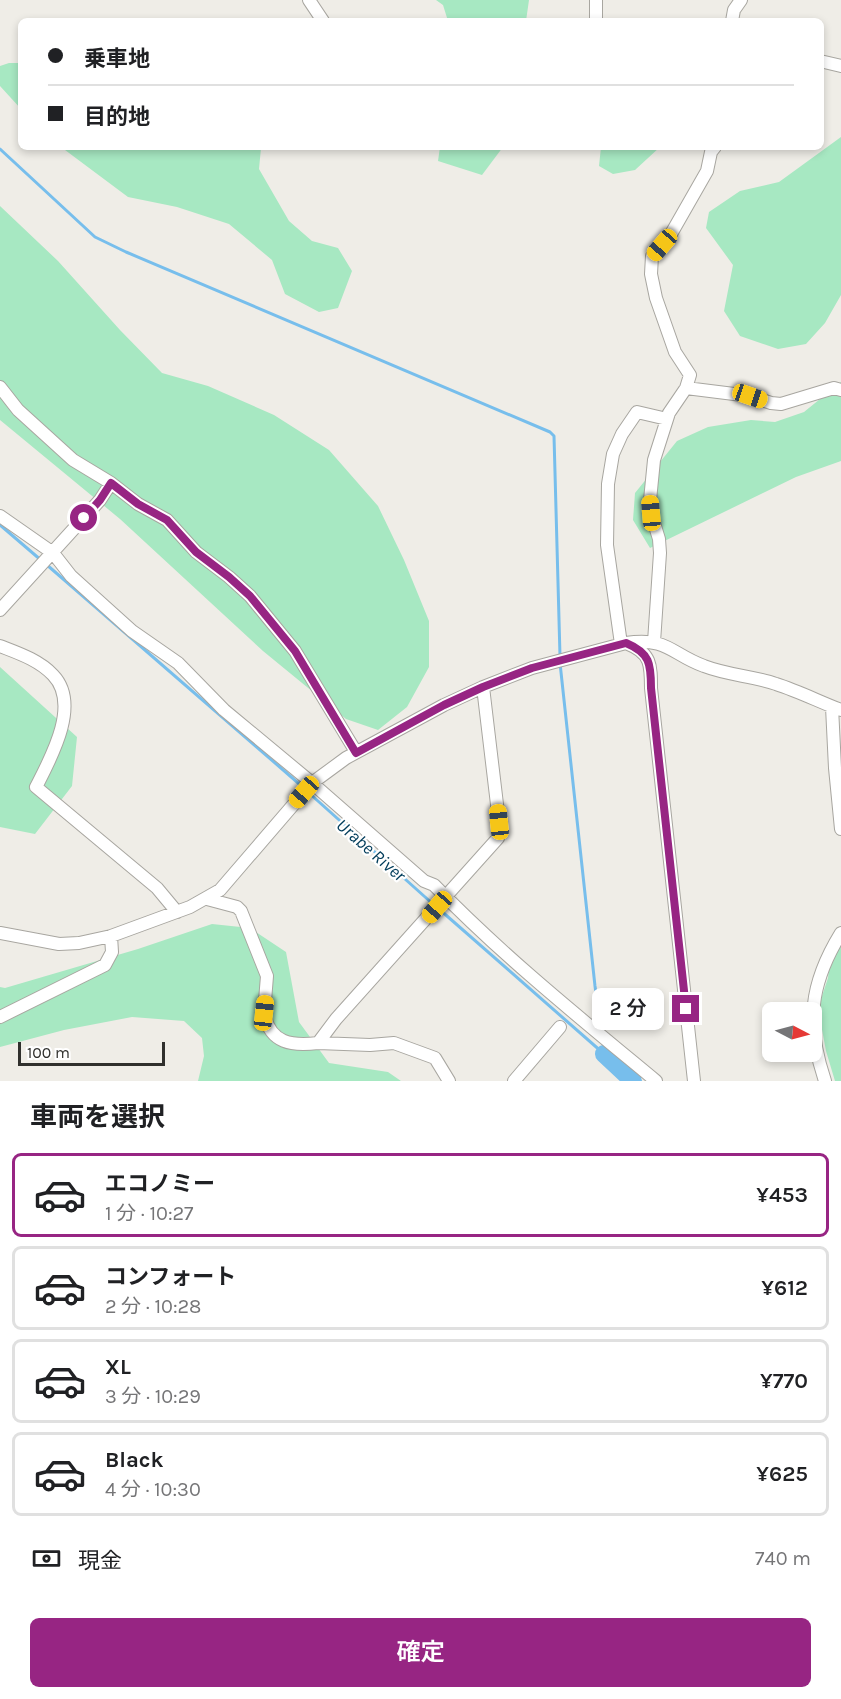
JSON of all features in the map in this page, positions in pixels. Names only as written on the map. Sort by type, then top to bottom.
[{"type":"street","points":[[309,0],[321,18]]},
{"type":"street","points":[[596,0],[596,18]]},
{"type":"street","points":[[733,18],[734,10],[741,0]]},
{"type":"street","points":[[824,62],[841,66]]},
{"type":"street","points":[[654,642],[660,553],[650,500],[654,460],[667,419],[687,388],[690,375],[675,352],[656,298],[651,274],[652,256],[671,234],[707,171],[713,150]]},
{"type":"street","points":[[0,387],[18,410],[73,460],[111,483],[138,504],[167,520],[196,552],[250,596],[295,651],[356,753]]},
{"type":"street","points":[[687,388],[750,396],[782,404],[834,388],[841,390]]},
{"type":"street","points":[[624,644],[607,545],[608,484],[613,454],[622,434],[637,412],[667,419]]},
{"type":"street","points":[[0,610],[100,500],[111,483]]},
{"type":"street","points":[[0,516],[53,553],[71,576],[132,631],[178,663],[224,710],[312,783],[424,882],[434,885],[583,1021],[656,1081]]},
{"type":"street","points":[[0,933],[59,944],[79,943],[111,936],[207,899],[227,882],[312,783],[356,753],[444,705],[483,687],[532,668],[641,641],[670,647],[705,667],[778,684],[836,709],[835,768],[841,830]]},
{"type":"street","points":[[624,644],[639,648],[648,660],[651,670],[651,688],[693,1081]]},
{"type":"street","points":[[0,646],[47,669],[62,687],[64,695],[62,727],[52,757],[36,787],[157,888],[177,912]]},
{"type":"street","points":[[318,1043],[336,1019],[498,838],[499,822],[483,687]]},
{"type":"street","points":[[207,899],[237,907],[241,911],[267,976],[264,1013],[273,1033],[279,1040],[290,1044],[394,1043],[435,1058],[449,1081]]},
{"type":"street","points":[[825,1081],[812,1028],[816,987],[831,949],[841,933]]},
{"type":"street","points":[[0,1017],[105,965],[112,952],[111,936]]},
{"type":"street","points":[[514,1081],[560,1027]]},
{"type":"green space","points":[[436,0],[529,0],[526,18],[447,18],[443,5]]},
{"type":"green space","points":[[18,63],[18,106],[0,86],[0,66]]},
{"type":"green space","points":[[841,137],[841,295],[825,323],[806,344],[778,349],[740,336],[724,311],[733,265],[706,228],[709,212],[740,191],[779,182]]},
{"type":"green space","points":[[65,150],[261,150],[259,169],[289,221],[312,241],[338,248],[352,271],[338,308],[319,312],[285,294],[272,260],[229,224],[177,207],[128,197]]},
{"type":"green space","points":[[440,150],[501,150],[482,175],[438,161]]},
{"type":"green space","points":[[601,150],[657,150],[635,170],[613,174],[599,166]]},
{"type":"green space","points":[[0,206],[58,261],[162,373],[208,386],[274,415],[329,450],[378,506],[404,560],[429,621],[429,667],[407,707],[378,730],[346,719],[263,651],[120,519],[0,420]]},
{"type":"green space","points":[[841,382],[841,461],[796,477],[650,548],[633,520],[635,493],[677,441],[708,427],[751,420],[775,422],[804,412]]},
{"type":"green space","points":[[0,667],[77,737],[72,786],[35,834],[0,827]]},
{"type":"green space","points":[[212,924],[250,928],[286,952],[299,1022],[329,1063],[388,1072],[401,1081],[198,1081],[204,1056],[202,1038],[184,1021],[132,1017],[64,1030],[0,1047],[0,987],[5,988],[138,949]]},
{"type":"green space","points":[[841,943],[841,1081],[835,1081],[822,1030],[822,1002],[820,1002],[828,978],[830,959]]},
{"type":"waterway","points":[[0,149],[95,237],[550,432],[554,436],[560,656]]},
{"type":"waterway","name":"Urabe River","points":[[0,525],[42,561]]},
{"type":"waterway","name":"Urabe River","points":[[47,565],[305,789]]},
{"type":"waterway","points":[[560,663],[601,1029]]},
{"type":"waterway","name":"Urabe River","points":[[309,793],[434,905]]},
{"type":"waterway","name":"Urabe River","points":[[439,909],[603,1053]]},
{"type":"waterway","points":[[603,1041],[604,1054]]},
{"type":"waterway","name":"Urabe River","points":[[604,1054],[633,1081]]},
{"type":"route","points":[[84,518],[111,483],[138,504],[167,520],[196,552],[250,596],[295,651],[318,692],[345,731],[356,753],[444,705],[532,668],[626,643],[639,648],[648,660],[651,670],[651,688],[686,1009]]}]
